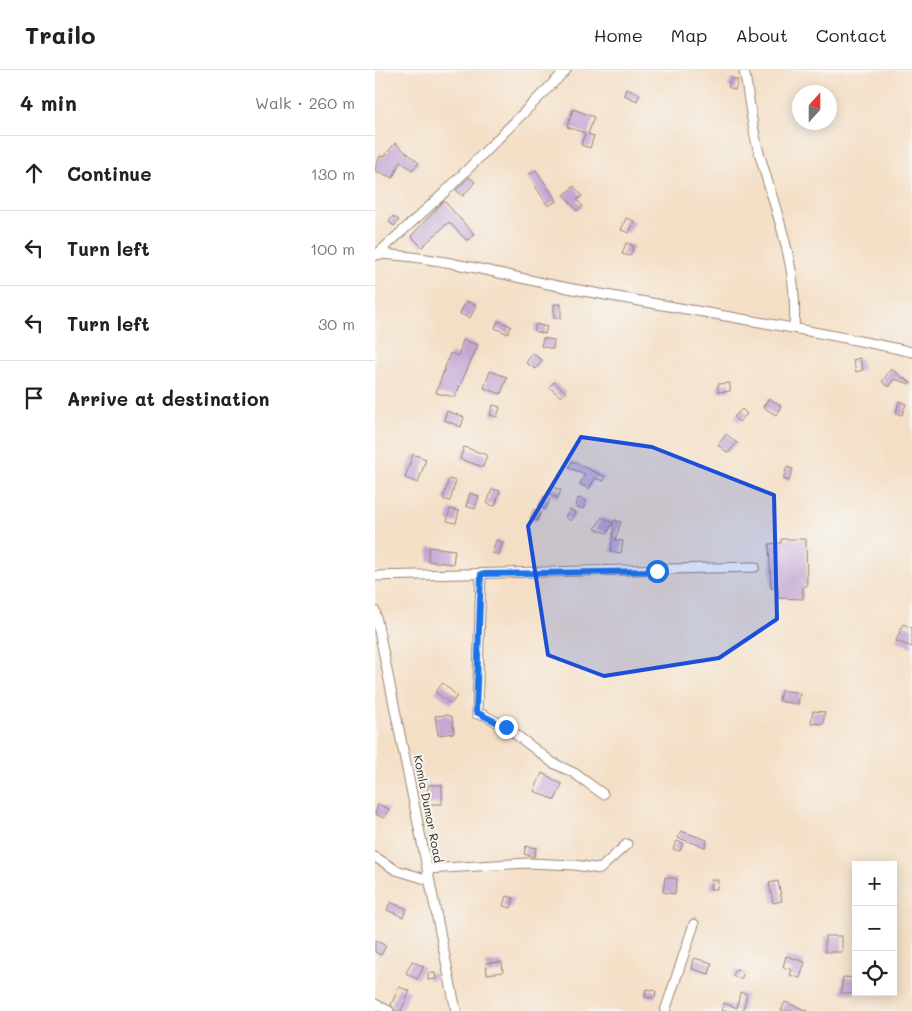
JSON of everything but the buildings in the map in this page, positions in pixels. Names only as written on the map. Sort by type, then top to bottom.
[{"type":"street","points":[[376,254],[444,193],[567,70]]},
{"type":"street","points":[[744,70],[757,144],[786,237],[796,310],[794,327]]},
{"type":"street","points":[[376,254],[431,259],[562,287],[794,327],[912,352]]},
{"type":"street","points":[[375,576],[755,567]]},
{"type":"street","points":[[481,574],[476,712],[506,727],[553,763],[575,774],[603,794]]},
{"type":"street","name":"Komla Dumor Road","points":[[375,611],[456,1011]]},
{"type":"street","points":[[427,869],[528,863],[575,865],[600,869],[627,844]]},
{"type":"street","points":[[375,857],[396,870],[429,880]]},
{"type":"street","points":[[665,1011],[693,924]]},
{"type":"street","points":[[375,1004],[389,1011]]},
{"type":"highlighted area","points":[[581,437],[652,447],[774,495],[777,619],[719,658],[604,676],[548,655],[528,526]]},
{"type":"route","points":[[506,727],[476,712],[481,574],[657,571]]}]
